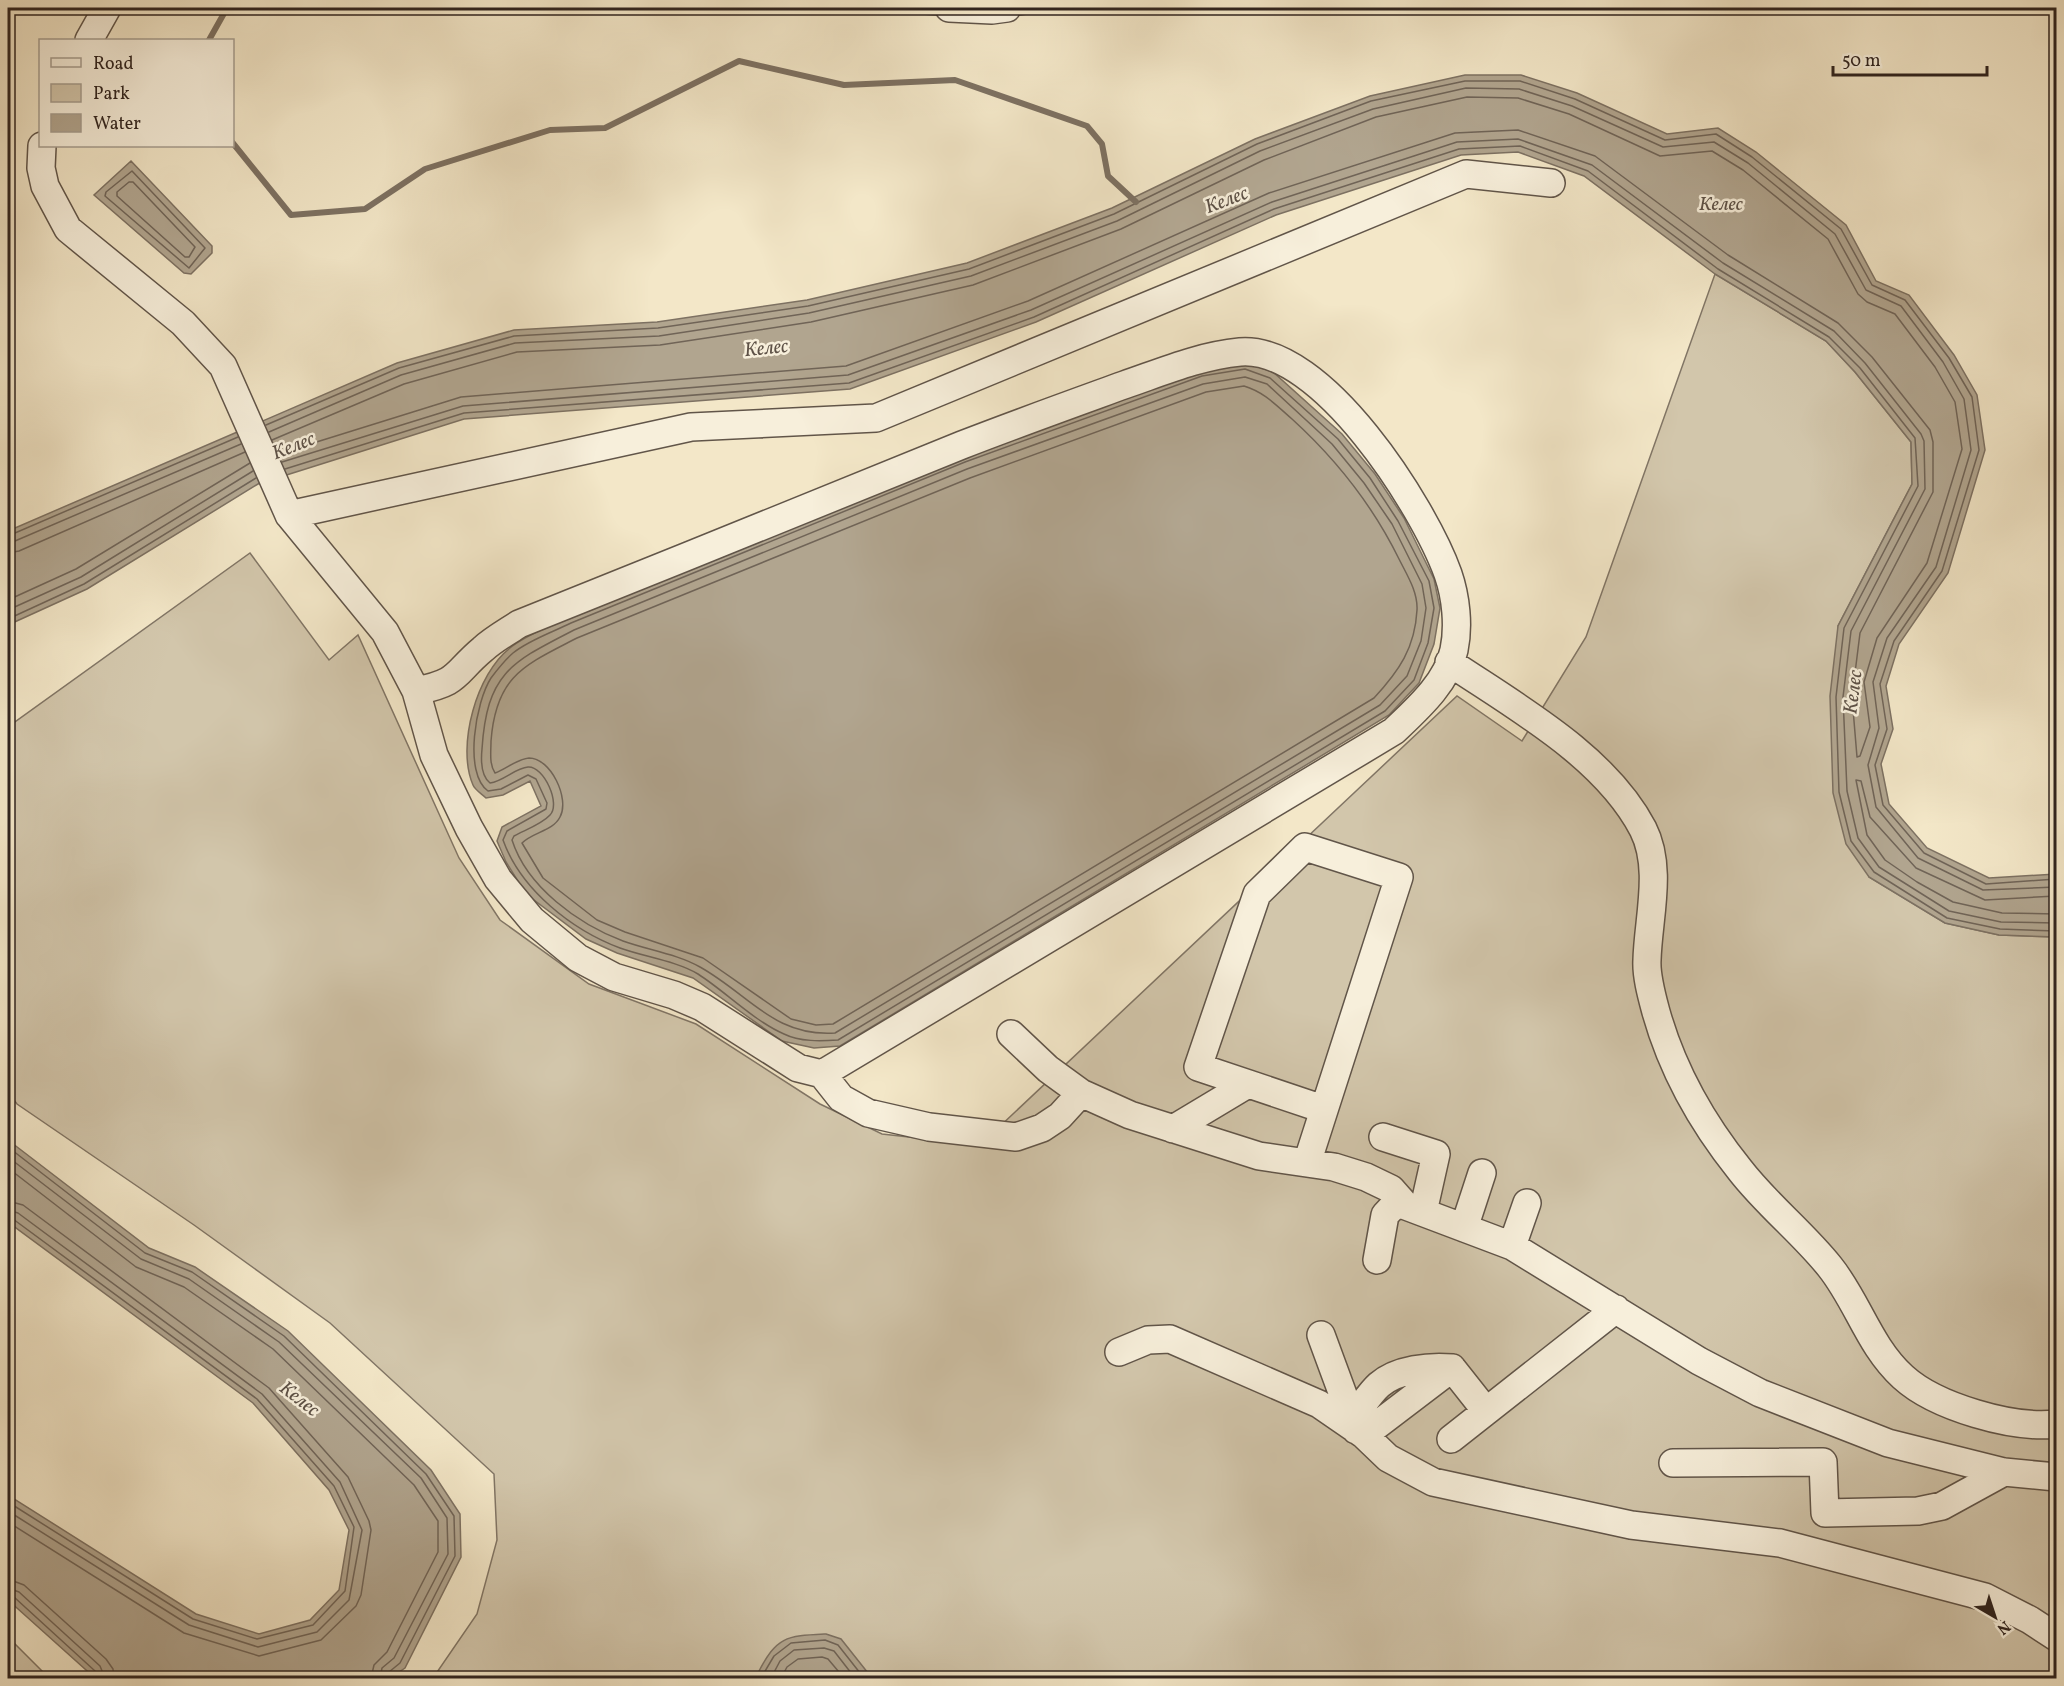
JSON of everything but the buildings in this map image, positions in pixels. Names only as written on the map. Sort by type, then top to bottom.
[{"type":"street","points":[[90,39],[107,8]]},
{"type":"street","points":[[949,8],[992,10],[1007,8]]},
{"type":"street","points":[[42,147],[41,168],[45,186],[68,229],[183,323],[223,366],[243,416],[289,515],[385,632],[416,691],[434,755],[469,828],[498,879],[532,920],[578,958],[614,977],[674,994],[702,1007],[798,1068],[822,1074],[841,1098],[868,1113],[929,1127],[1016,1137],[1042,1128],[1060,1116],[1081,1093]]},
{"type":"street","points":[[289,515],[691,427],[876,418],[1466,174],[1551,183]]},
{"type":"street","points":[[416,691],[442,685],[458,676],[483,649],[519,624],[1019,422],[1204,357],[1244,352],[1269,355],[1294,368],[1335,402],[1377,447],[1419,510],[1449,576],[1456,611],[1454,651],[1442,677],[1421,705],[1394,731],[822,1074]]},
{"type":"street","points":[[1449,662],[1581,754],[1619,792],[1645,831],[1653,866],[1647,964],[1656,1011],[1672,1059],[1706,1121],[1740,1171],[1831,1268],[1872,1341],[1904,1377],[1934,1398],[2000,1419],[2038,1426],[2056,1424]]},
{"type":"street","points":[[1310,1154],[1399,877],[1305,847],[1257,894],[1198,1067],[1323,1109]]},
{"type":"street","points":[[1011,1034],[1048,1068],[1081,1093],[1130,1115],[1259,1156],[1310,1154],[1334,1167],[1366,1177],[1390,1189],[1406,1206],[1512,1246],[1700,1361],[1760,1393],[1888,1443],[2004,1472],[2056,1477]]},
{"type":"street","points":[[1173,1129],[1248,1084]]},
{"type":"street","points":[[1276,1094],[1310,1154]]},
{"type":"street","points":[[1383,1137],[1437,1154],[1424,1212]]},
{"type":"street","points":[[1464,1228],[1482,1173]]},
{"type":"street","points":[[1377,1260],[1385,1215],[1400,1199]]},
{"type":"street","points":[[1512,1246],[1527,1203]]},
{"type":"street","points":[[1451,1439],[1616,1309]]},
{"type":"street","points":[[1321,1335],[1357,1428]]},
{"type":"street","points":[[1119,1352],[1148,1340],[1170,1339],[1319,1404],[1357,1428],[1388,1458],[1433,1482],[1631,1525],[1791,1545],[1984,1597],[2030,1620],[2056,1637]]},
{"type":"street","points":[[1357,1428],[1452,1368],[1486,1411]]},
{"type":"street","points":[[1673,1463],[1823,1462],[1825,1514],[1918,1511],[1942,1506],[2004,1472]]},
{"type":"green space","points":[[832,8],[1067,8],[995,19]]},
{"type":"green space","points":[[1715,274],[1826,341],[1855,372],[1911,442],[1912,484],[1838,626],[1869,877],[1945,923],[1999,935],[2056,937],[2056,1678],[433,1678],[477,1614],[497,1540],[494,1474],[330,1323],[194,1225],[17,1104],[8,1092],[8,727],[250,553],[329,660],[358,635],[459,858],[500,920],[589,984],[696,1024],[820,1104],[882,1134],[980,1145],[1457,696],[1522,741],[1586,637]]},
{"type":"green space","points":[[8,1637],[49,1678],[8,1678]]},
{"type":"water","name":"Келес","points":[[1465,75],[1521,75],[1577,93],[1667,134],[1718,128],[1756,152],[1846,225],[1876,281],[1909,295],[1954,355],[1977,395],[1985,450],[1948,573],[1899,644],[1886,686],[1893,729],[1881,764],[1889,804],[1927,848],[1989,878],[2056,874],[2056,937],[1999,935],[1945,923],[1869,877],[1846,844],[1833,793],[1830,696],[1838,626],[1912,484],[1911,442],[1855,372],[1826,341],[1715,274],[1584,176],[1518,152],[1461,155],[1276,215],[1036,322],[850,389],[464,419],[258,484],[87,589],[8,625],[8,531],[397,363],[514,330],[657,322],[807,300],[967,263],[1112,208],[1255,139],[1370,96]]},
{"type":"water","points":[[131,161],[212,246],[212,253],[191,274],[184,273],[94,195]]},
{"type":"water","points":[[1246,363],[1273,372],[1342,434],[1375,474],[1404,518],[1434,579],[1440,608],[1434,644],[1419,683],[1389,715],[840,1046],[814,1048],[782,1041],[693,978],[617,953],[586,939],[526,894],[506,862],[497,841],[502,827],[541,806],[530,781],[503,795],[486,798],[473,785],[468,769],[467,751],[473,711],[479,692],[498,659],[516,643],[568,617],[962,457],[1200,370]]},
{"type":"water","name":"Келес","points":[[8,1140],[149,1248],[195,1267],[288,1331],[431,1470],[460,1514],[461,1557],[405,1668],[390,1678],[95,1678],[8,1600],[8,1495],[196,1614],[259,1634],[310,1620],[339,1590],[349,1530],[329,1490],[253,1403],[8,1222]]},
{"type":"water","points":[[826,1634],[841,1639],[872,1678],[737,1678],[758,1673],[771,1652],[784,1640],[792,1637]]},
{"type":"waterway","points":[[210,39],[227,8]]},
{"type":"waterway","points":[[234,144],[291,215],[365,209],[425,169],[550,130],[605,128],[739,61],[844,85],[955,80],[1087,126],[1102,144],[1108,176],[1136,202]]}]
